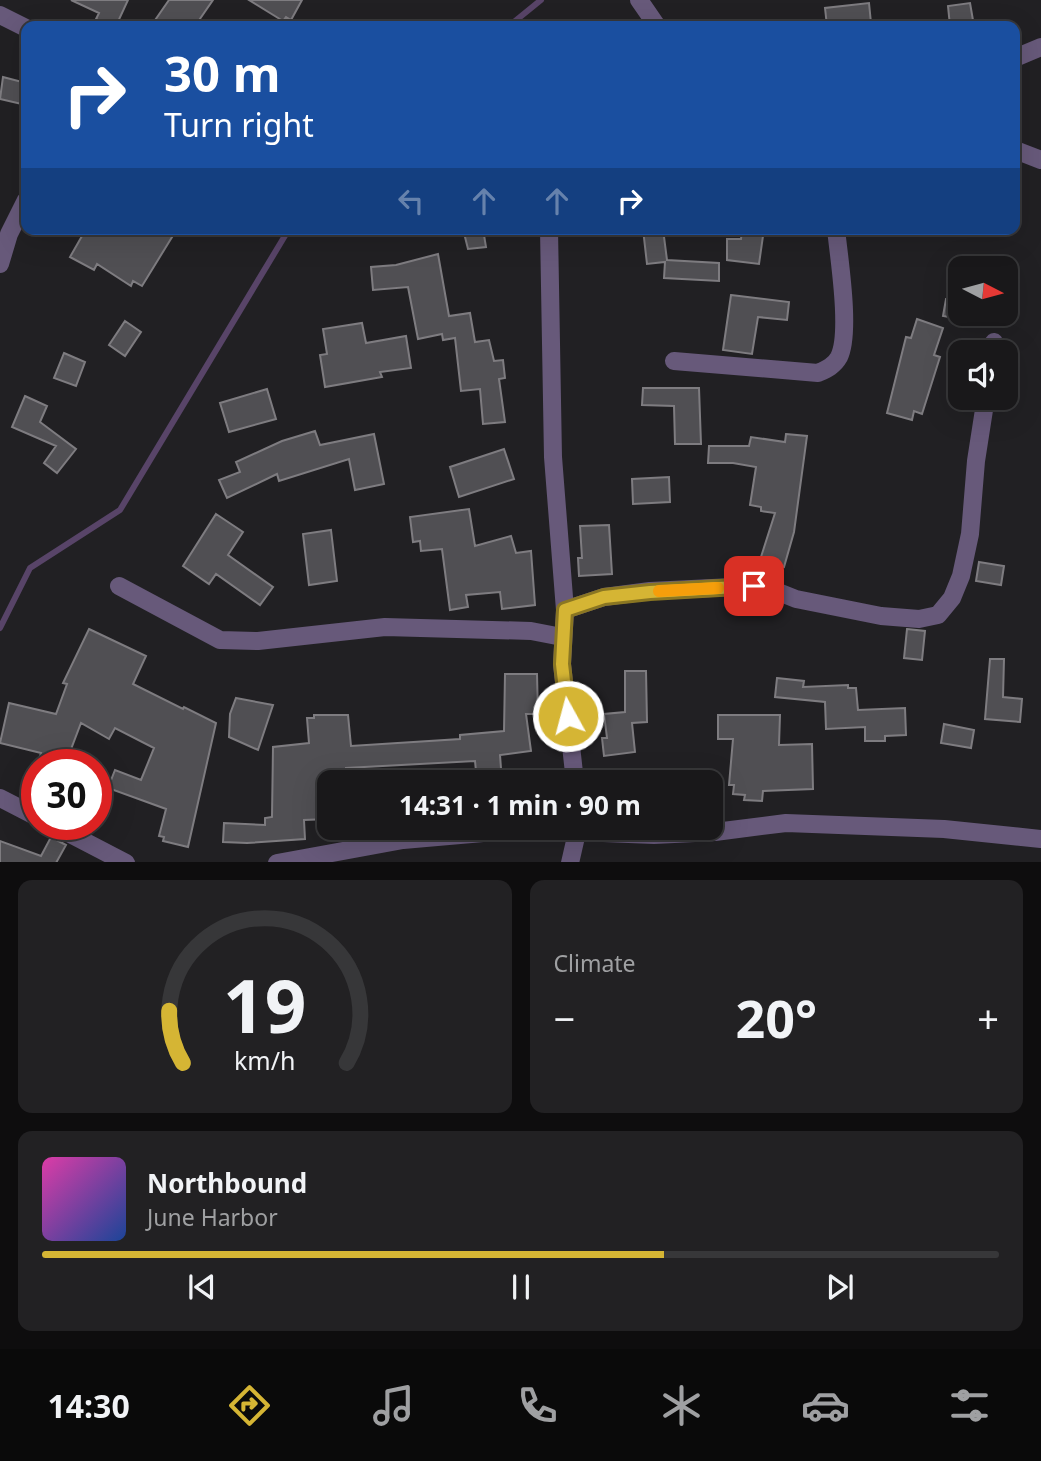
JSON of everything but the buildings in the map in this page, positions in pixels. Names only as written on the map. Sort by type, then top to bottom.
[{"type":"street","points":[[639,0],[654,21]]},
{"type":"street","points":[[0,15],[21,25]]},
{"type":"street","points":[[1020,56],[1041,47]]},
{"type":"street","points":[[1020,152],[1041,160]]},
{"type":"street","points":[[0,264],[9,234],[21,210]]},
{"type":"street","points":[[549,235],[554,457],[565,610],[562,664],[574,770]]},
{"type":"street","points":[[674,361],[818,373],[830,368],[840,355],[844,322],[837,235]]},
{"type":"street","points":[[565,610],[604,597],[754,586],[796,599],[881,616],[919,619],[938,615],[952,598],[964,566],[984,410]]},
{"type":"street","points":[[118,586],[220,640],[258,641],[385,627],[531,631],[562,637]]},
{"type":"street","points":[[0,798],[21,809]]},
{"type":"street","points":[[723,831],[786,823],[944,829],[1041,839]]},
{"type":"street","points":[[81,840],[123,862]]},
{"type":"street","points":[[283,862],[404,840]]},
{"type":"street","points":[[570,862],[576,840]]},
{"type":"waterway","points":[[515,21],[541,0]]},
{"type":"waterway","points":[[0,628],[30,568],[120,510],[285,235]]},
{"type":"slow traffic","points":[[659,591],[718,588]]},
{"type":"route","points":[[568,716],[562,664],[565,610],[604,597],[754,586]]}]
